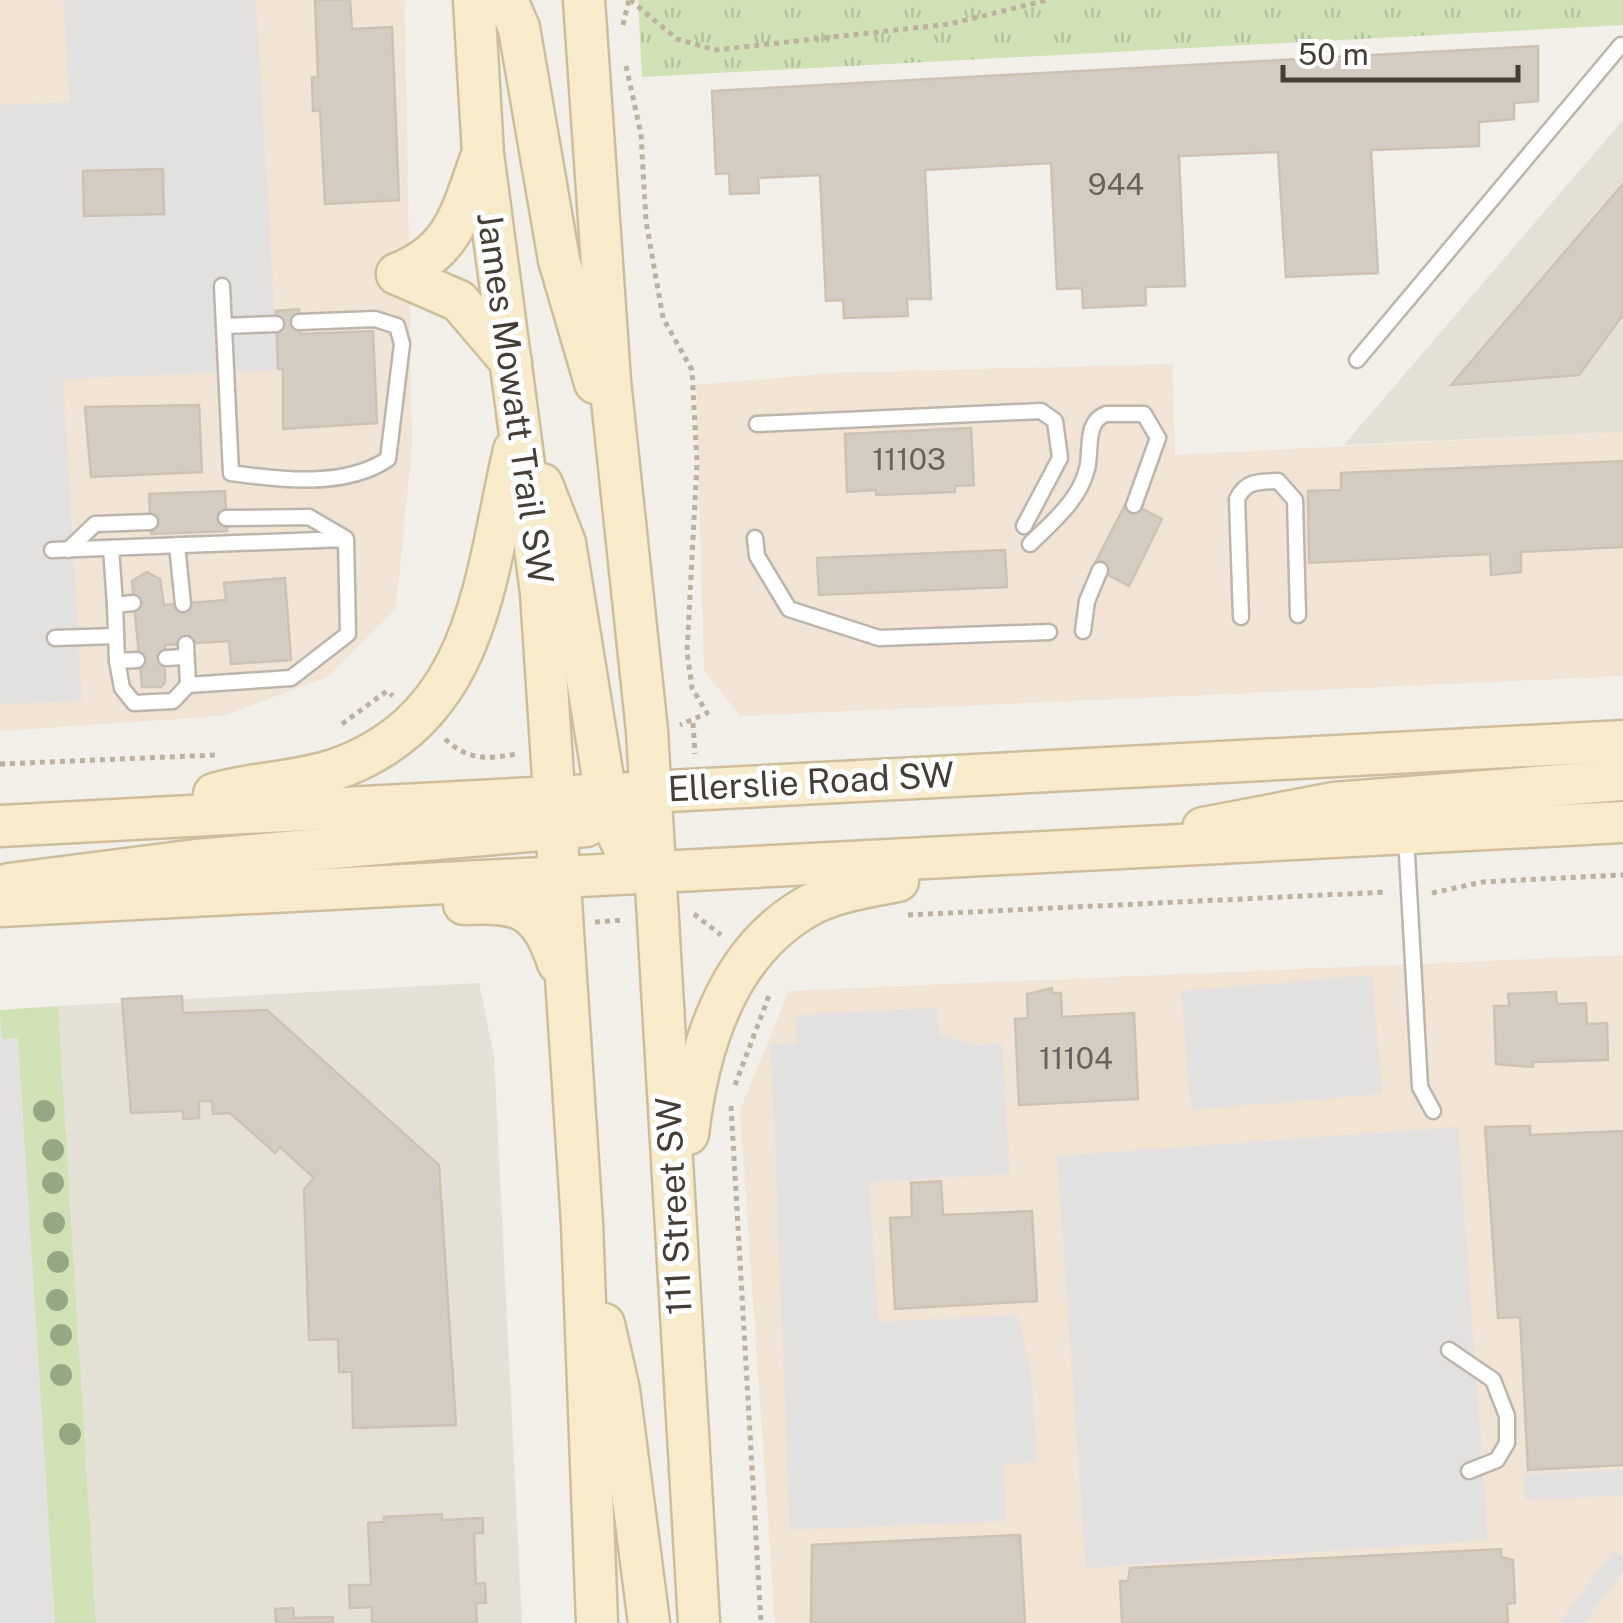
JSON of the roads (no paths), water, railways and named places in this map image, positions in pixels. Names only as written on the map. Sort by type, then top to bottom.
[{"type":"main road","name":"James Mowatt Trail SW","points":[[474,0],[483,154],[542,593],[557,813]]},
{"type":"main road","points":[[507,0],[519,28],[569,300],[617,443]]},
{"type":"main road","points":[[584,0],[602,281],[632,565],[649,790]]},
{"type":"main road","points":[[483,154],[457,223],[443,246],[424,263],[397,274],[459,302],[510,362]]},
{"type":"main road","points":[[519,426],[565,543],[606,804],[627,854],[655,873]]},
{"type":"main road","points":[[126,821],[229,789],[291,783],[337,769],[401,734],[419,717],[446,689],[481,606],[519,426]]},
{"type":"main road","name":"Ellerslie Road SW","points":[[557,813],[586,826],[606,804],[649,790],[1623,741]]},
{"type":"main road","points":[[1122,852],[1225,822],[1334,803],[1623,780]]},
{"type":"main road","name":"111 Street SW","points":[[649,790],[699,1623]]},
{"type":"main road","points":[[0,826],[557,813]]},
{"type":"main road","points":[[557,813],[582,1223],[597,1623]]},
{"type":"main road","points":[[0,886],[557,813]]},
{"type":"main road","points":[[0,906],[1122,852],[1623,822]]},
{"type":"main road","points":[[0,845],[64,823]]},
{"type":"main road","points":[[675,1242],[695,1076],[716,1017],[739,970],[768,936],[804,907],[856,890],[1031,855]]},
{"type":"main road","points":[[0,920],[503,903],[534,916],[546,926],[565,984]]},
{"type":"main road","points":[[582,1223],[619,1390],[649,1623]]},
{"type":"lane","points":[[1357,360],[1622,45]]},
{"type":"lane","points":[[222,286],[231,473],[279,480],[366,474],[388,459],[402,344],[397,326],[375,320],[299,322]]},
{"type":"lane","points":[[225,326],[276,324]]},
{"type":"lane","points":[[757,424],[1041,411],[1055,421],[1060,458],[1024,526]]},
{"type":"lane","points":[[1030,544],[1072,501],[1088,464],[1091,429],[1098,417],[1116,412],[1144,414],[1158,438],[1134,505]]},
{"type":"lane","points":[[1242,617],[1237,499],[1248,484],[1278,481],[1296,500],[1298,615]]},
{"type":"lane","points":[[226,518],[309,516],[346,539]]},
{"type":"lane","points":[[150,522],[95,524],[60,550],[346,539]]},
{"type":"lane","points":[[755,538],[758,556],[789,610],[879,638],[1048,632]]},
{"type":"lane","points":[[110,548],[116,604],[116,661],[122,688],[134,703],[173,701],[188,685],[291,678],[348,634],[346,539]]},
{"type":"lane","points":[[164,600],[183,601],[178,546]]},
{"type":"lane","points":[[1084,630],[1087,601],[1100,570]]},
{"type":"lane","points":[[116,604],[133,603]]},
{"type":"lane","points":[[55,638],[116,636]]},
{"type":"lane","points":[[166,658],[186,650],[188,685]]},
{"type":"lane","points":[[116,661],[137,660]]},
{"type":"lane","points":[[1406,836],[1420,1088],[1433,1111]]},
{"type":"lane","points":[[1449,1350],[1494,1380],[1508,1416],[1507,1442],[1497,1460],[1469,1471]]}]
